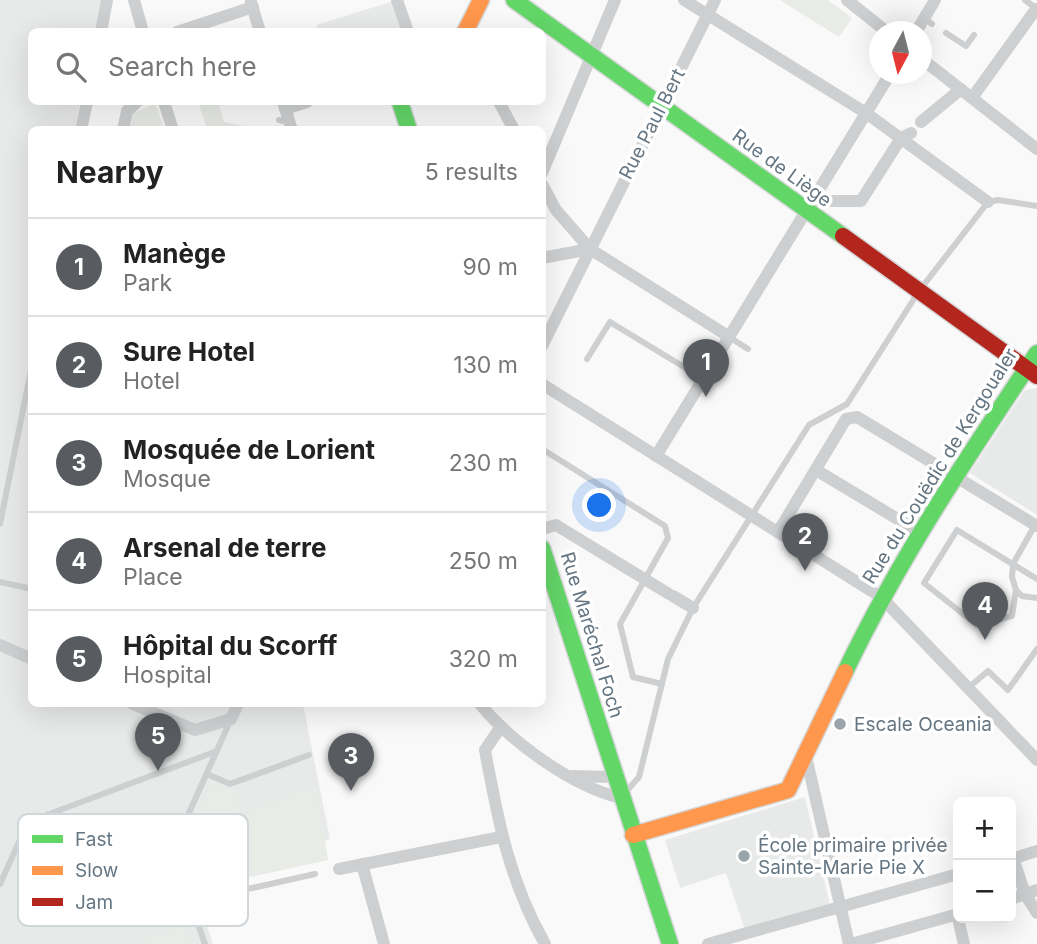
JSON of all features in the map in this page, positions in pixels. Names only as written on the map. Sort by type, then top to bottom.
[{"type":"street","points":[[102,28],[107,0]]},
{"type":"street","points":[[134,0],[142,28]]},
{"type":"street","points":[[397,0],[407,28]]},
{"type":"street","points":[[467,28],[481,0]]},
{"type":"street","name":"Rue de Liège","points":[[514,0],[661,107],[810,206],[919,291],[1032,372]]},
{"type":"street","points":[[546,163],[615,0]]},
{"type":"street","points":[[684,0],[906,135],[993,201]]},
{"type":"street","name":"Rue Paul Bert","points":[[546,338],[715,0]]},
{"type":"street","points":[[847,0],[873,21]]},
{"type":"street","points":[[928,21],[935,0]]},
{"type":"street","points":[[188,28],[251,4],[259,28]]},
{"type":"street","points":[[972,98],[1037,9]]},
{"type":"street","points":[[932,67],[1035,147]]},
{"type":"street","points":[[656,456],[884,84]]},
{"type":"street","points":[[921,122],[961,89]]},
{"type":"street","points":[[82,126],[86,105]]},
{"type":"street","points":[[124,126],[127,111],[134,105]]},
{"type":"street","points":[[165,105],[172,126]]},
{"type":"street","points":[[285,116],[302,105]]},
{"type":"street","points":[[401,105],[408,126]]},
{"type":"street","points":[[501,105],[512,126]]},
{"type":"street","points":[[810,206],[861,201],[906,135]]},
{"type":"street","points":[[546,191],[556,210],[590,249],[728,336]]},
{"type":"street","points":[[546,257],[590,249]]},
{"type":"street","name":"Rue du Couëdic de Kergoualer","points":[[633,835],[788,790],[881,597],[954,475],[1032,372],[1037,353]]},
{"type":"street","points":[[546,387],[881,597],[1037,760]]},
{"type":"street","points":[[778,532],[846,419],[857,417],[1036,525]]},
{"type":"street","points":[[816,470],[921,533]]},
{"type":"street","points":[[546,528],[556,525],[692,608]]},
{"type":"street","name":"Rue Maréchal Foch","points":[[546,572],[550,597],[601,735],[670,944]]},
{"type":"street","points":[[0,645],[28,657]]},
{"type":"street","points":[[139,707],[184,731],[232,719],[237,707]]},
{"type":"street","points":[[482,707],[500,728],[531,752],[598,793],[621,798]]},
{"type":"street","points":[[500,728],[485,750],[500,837],[522,903],[545,944]]},
{"type":"street","points":[[805,752],[850,944],[953,915]]},
{"type":"street","points":[[572,776],[614,777]]},
{"type":"street","points":[[339,869],[500,837]]},
{"type":"street","points":[[1016,857],[1037,851]]},
{"type":"street","points":[[1013,860],[1031,892],[1037,913]]},
{"type":"street","points":[[362,864],[384,944]]},
{"type":"street","points":[[708,944],[953,875]]},
{"type":"street","points":[[959,923],[964,944]]},
{"type":"lane","points":[[1025,0],[1037,9]]},
{"type":"lane","points":[[946,33],[966,46],[974,35]]},
{"type":"lane","points":[[621,798],[639,777],[668,659],[692,608],[809,425],[847,404],[919,291],[993,201],[1037,206]]},
{"type":"lane","points":[[587,359],[610,322],[702,378]]},
{"type":"lane","points":[[728,336],[748,349]]},
{"type":"lane","points":[[0,524],[28,385]]},
{"type":"lane","points":[[546,452],[665,526],[668,538],[643,578],[640,589],[620,624],[633,677],[662,684]]},
{"type":"lane","points":[[1036,525],[1013,564],[1012,577],[1016,590],[1012,616],[977,625],[924,583],[957,530],[1013,564],[1037,579]]},
{"type":"lane","points":[[0,582],[28,588]]},
{"type":"lane","points":[[1016,590],[1022,596],[1037,598]]},
{"type":"lane","points":[[968,688],[988,671],[1008,690],[1037,649]]},
{"type":"lane","points":[[189,814],[232,719]]},
{"type":"lane","points":[[49,814],[217,751]]},
{"type":"lane","points":[[207,774],[230,784],[309,755]]},
{"type":"lane","points":[[0,884],[18,844]]},
{"type":"lane","points":[[248,889],[315,874]]},
{"type":"lane","points":[[198,926],[205,944]]},
{"type":"shaded area","points":[[0,0],[102,0],[96,28],[28,28],[28,105],[79,105],[76,126],[28,126],[28,707],[304,707],[330,839],[248,869],[248,814],[18,814],[18,926],[207,926],[213,944],[0,944]]},
{"type":"shaded area","points":[[397,0],[407,28],[317,28],[316,25]]},
{"type":"shaded area","points":[[780,0],[828,0],[852,18],[839,37]]},
{"type":"shaded area","points":[[152,105],[157,107],[163,126],[131,126],[133,113]]},
{"type":"shaded area","points":[[199,105],[219,105],[224,122],[243,126],[206,126]]},
{"type":"shaded area","points":[[1037,388],[1037,515],[970,473],[1025,390]]},
{"type":"shaded area","points":[[212,781],[234,792],[242,814],[197,814]]},
{"type":"shaded area","points":[[316,786],[328,860],[248,877],[248,814],[242,814]]},
{"type":"shaded area","name":"École primaire privée Sainte-Marie Pie X","points":[[805,797],[830,905],[746,933],[726,873],[680,888],[665,840]]},
{"type":"shaded area","points":[[185,927],[192,944],[134,944]]},
{"type":"traffic: fast","points":[[514,0],[843,236]]},
{"type":"traffic: fast","points":[[401,105],[408,126]]},
{"type":"traffic: fast","points":[[845,672],[911,549],[1037,353]]},
{"type":"traffic: fast","points":[[546,560],[670,944]]},
{"type":"traffic: slow","points":[[467,28],[481,0]]},
{"type":"traffic: slow","points":[[633,835],[788,790],[845,672]]},
{"type":"traffic: jam","points":[[843,236],[1037,376]]},
{"type":"place","name":"Manège","points":[[706,397]]},
{"type":"place","name":"Sure Hotel","points":[[805,571]]},
{"type":"place","name":"Arsenal de terre","points":[[985,640]]},
{"type":"place","name":"Escale Oceania","points":[[840,724]]},
{"type":"place","name":"Hôpital du Scorff","points":[[158,771]]},
{"type":"place","name":"Mosquée de Lorient","points":[[351,791]]},
{"type":"place","name":"École primaire privée Sainte-Marie Pie X","points":[[744,856]]}]
